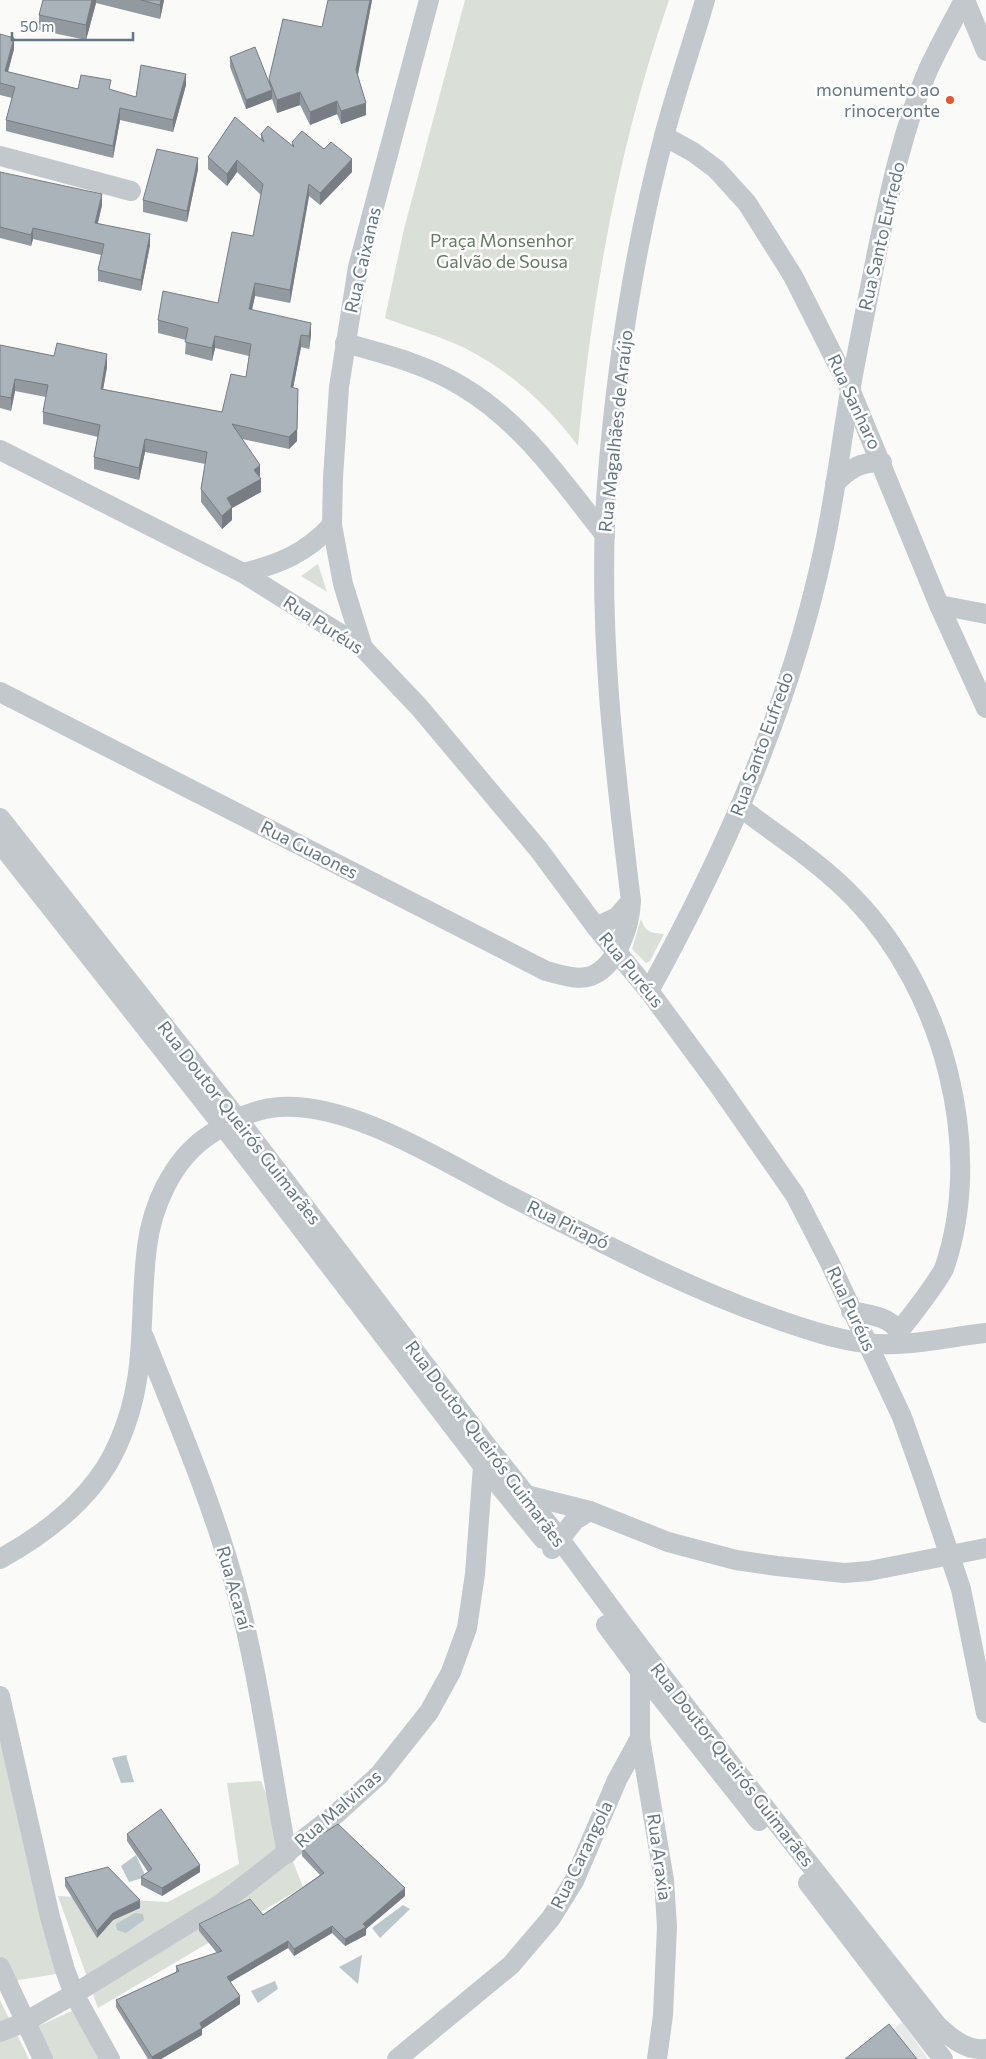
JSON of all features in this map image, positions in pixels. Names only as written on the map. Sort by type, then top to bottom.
[{"type":"street","name":"Rua Caixanas","points":[[362,648],[343,584],[332,525],[339,386],[358,267],[428,0]]},
{"type":"street","name":"Rua Magalhães de Araújo","points":[[616,952],[629,921],[631,901],[612,744],[606,638],[605,535],[607,485],[626,325],[639,246],[664,136],[705,0]]},
{"type":"street","points":[[965,0],[981,30],[986,51]]},
{"type":"street","name":"Rua Santo Eufredo","points":[[649,991],[691,914],[740,806],[779,706],[809,610],[836,484],[850,389],[887,204],[908,126],[928,71],[965,0]]},
{"type":"street","name":"Rua Sanharo","points":[[664,136],[694,152],[716,169],[747,203],[793,276],[850,389],[882,462],[939,605],[986,708]]},
{"type":"street","points":[[0,156],[131,191]]},
{"type":"street","points":[[345,343],[390,356],[430,371],[462,386],[493,407],[531,443],[605,535]]},
{"type":"street","name":"Rua Puréus","points":[[0,450],[243,573],[362,648],[419,707],[539,850],[596,927],[649,991],[717,1083],[794,1195],[829,1261],[902,1417],[950,1556],[973,1642],[986,1713]]},
{"type":"street","points":[[836,484],[844,473],[855,466],[868,462],[882,462]]},
{"type":"street","points":[[243,573],[273,566],[293,556],[315,543],[332,525]]},
{"type":"street","points":[[939,605],[986,614]]},
{"type":"street","name":"Rua Guaones","points":[[0,692],[546,971],[568,977],[591,976],[609,961],[616,952]]},
{"type":"street","points":[[740,806],[818,865],[855,898],[890,939],[932,1008],[962,1089],[970,1138],[970,1171],[965,1209],[956,1240],[944,1268],[917,1308],[902,1336],[880,1318],[851,1311]]},
{"type":"street","name":"Rua Doutor Queirós Guimarães","points":[[0,818],[230,1122],[555,1544],[645,1666],[937,2025],[954,2040],[967,2047],[984,2051]]},
{"type":"street","name":"Rua Doutor Queirós Guimarães","points":[[0,843],[230,1122]]},
{"type":"street","points":[[596,927],[616,917],[631,901]]},
{"type":"street","name":"Rua Pirapó","points":[[0,1559],[36,1538],[78,1502],[110,1461],[134,1402],[139,1378],[147,1243],[160,1196],[189,1150],[230,1122],[254,1111],[279,1107],[329,1112],[354,1120],[398,1138],[576,1230],[730,1303],[800,1327],[866,1343],[902,1336],[986,1333]]},
{"type":"street","name":"Rua Acaraí","points":[[142,1333],[208,1504],[234,1585],[252,1654],[287,1854]]},
{"type":"street","name":"Rua Malvinas","points":[[0,2032],[25,2022],[185,1928],[287,1854],[336,1814],[379,1775],[429,1712],[452,1672],[467,1628],[475,1574],[487,1458]]},
{"type":"street","points":[[517,1495],[590,1511],[668,1542],[736,1560],[777,1566],[844,1573],[950,1556],[986,1548]]},
{"type":"street","points":[[555,1544],[575,1520],[590,1511]]},
{"type":"street","name":"Rua Doutor Queirós Guimarães","points":[[645,1666],[655,1691],[798,1871],[943,2059]]},
{"type":"street","name":"Rua Araxia","points":[[645,1666],[640,1731],[664,1880],[667,1927],[663,2015],[657,2059]]},
{"type":"street","name":"Rua Carangola","points":[[397,2059],[511,1965],[551,1918],[574,1881],[640,1731],[655,1691]]},
{"type":"street","points":[[0,1696],[50,1917],[65,1970],[74,1994],[110,2059]]},
{"type":"street","points":[[0,1967],[44,2059]]},
{"type":"shaded area","points":[[126,1755],[134,1782],[121,1783],[112,1758]]},
{"type":"shaded area","points":[[136,1855],[146,1877],[129,1882],[121,1866]]},
{"type":"shaded area","points":[[403,1905],[410,1909],[380,1938],[372,1928]]},
{"type":"shaded area","points":[[135,1913],[143,1914],[144,1920],[126,1933],[117,1930],[116,1924]]},
{"type":"shaded area","points":[[362,1955],[358,1984],[339,1967]]},
{"type":"shaded area","points":[[275,1981],[278,1989],[258,2003],[251,1991]]},
{"type":"shaded area","points":[[902,2022],[928,2059],[857,2059]]},
{"type":"green space","name":"Praça Monsenhor Galvão de Sousa","points":[[465,0],[669,0],[651,54],[636,109],[610,220],[591,333],[578,446],[566,430],[538,401],[491,363],[456,344],[385,318],[404,229]]},
{"type":"green space","points":[[318,564],[327,592],[301,576]]},
{"type":"green space","points":[[641,919],[644,927],[649,931],[664,934],[650,961],[646,963],[632,949]]},
{"type":"green space","points":[[0,1727],[56,1974],[0,1983]]},
{"type":"green space","points":[[261,1781],[303,1887],[98,2008],[58,1896],[168,1902],[239,1864],[227,1783]]},
{"type":"green space","points":[[0,2000],[29,2059],[0,2059]]},
{"type":"green space","points":[[72,2011],[101,2059],[49,2059],[34,2028]]},
{"type":"building","points":[[43,0],[92,0],[86,25],[39,15]]},
{"type":"building","points":[[141,0],[161,0],[160,5]]},
{"type":"building","points":[[328,0],[370,0],[356,70],[366,103],[341,111],[337,101],[310,112],[300,92],[277,100],[269,79],[283,19],[322,27]]},
{"type":"building","points":[[0,34],[14,38],[5,71],[78,89],[81,75],[111,80],[109,89],[136,97],[141,65],[186,74],[173,120],[120,108],[113,146],[6,120],[15,87],[0,83]]},
{"type":"building","points":[[255,47],[272,90],[246,100],[230,57]]},
{"type":"building","points":[[235,117],[264,142],[261,134],[268,126],[294,147],[292,142],[302,131],[324,149],[331,142],[352,159],[320,193],[309,184],[290,290],[255,283],[249,309],[311,323],[309,336],[301,335],[291,387],[298,389],[297,429],[289,437],[232,424],[260,465],[254,470],[261,479],[227,498],[232,507],[222,516],[201,489],[207,452],[145,439],[139,468],[94,457],[100,425],[43,412],[48,385],[15,379],[11,398],[0,396],[0,345],[54,356],[57,343],[107,354],[101,389],[222,412],[231,374],[246,377],[251,344],[215,336],[212,348],[185,342],[188,328],[158,320],[163,291],[218,303],[232,232],[253,236],[263,184],[237,160],[227,174],[208,157]]},
{"type":"building","points":[[157,149],[198,158],[187,211],[143,200]]},
{"type":"building","points":[[0,172],[102,194],[95,223],[150,234],[141,280],[98,270],[104,244],[33,228],[31,235],[0,227]]},
{"type":"building","points":[[161,1809],[200,1865],[162,1888],[141,1877],[152,1869],[127,1834]]},
{"type":"building","points":[[338,1824],[405,1888],[363,1924],[366,1927],[345,1939],[332,1926],[294,1949],[288,1941],[227,1977],[240,1996],[200,2023],[202,2028],[152,2057],[116,2000],[179,1971],[176,1966],[222,1951],[199,1924],[250,1899],[263,1915],[324,1873],[302,1848]]},
{"type":"building","points":[[108,1867],[140,1900],[113,1913],[97,1931],[65,1878]]},
{"type":"building","points":[[889,2024],[917,2059],[845,2059]]},
{"type":"place","name":"monumento ao rinoceronte","points":[[950,100]]}]
